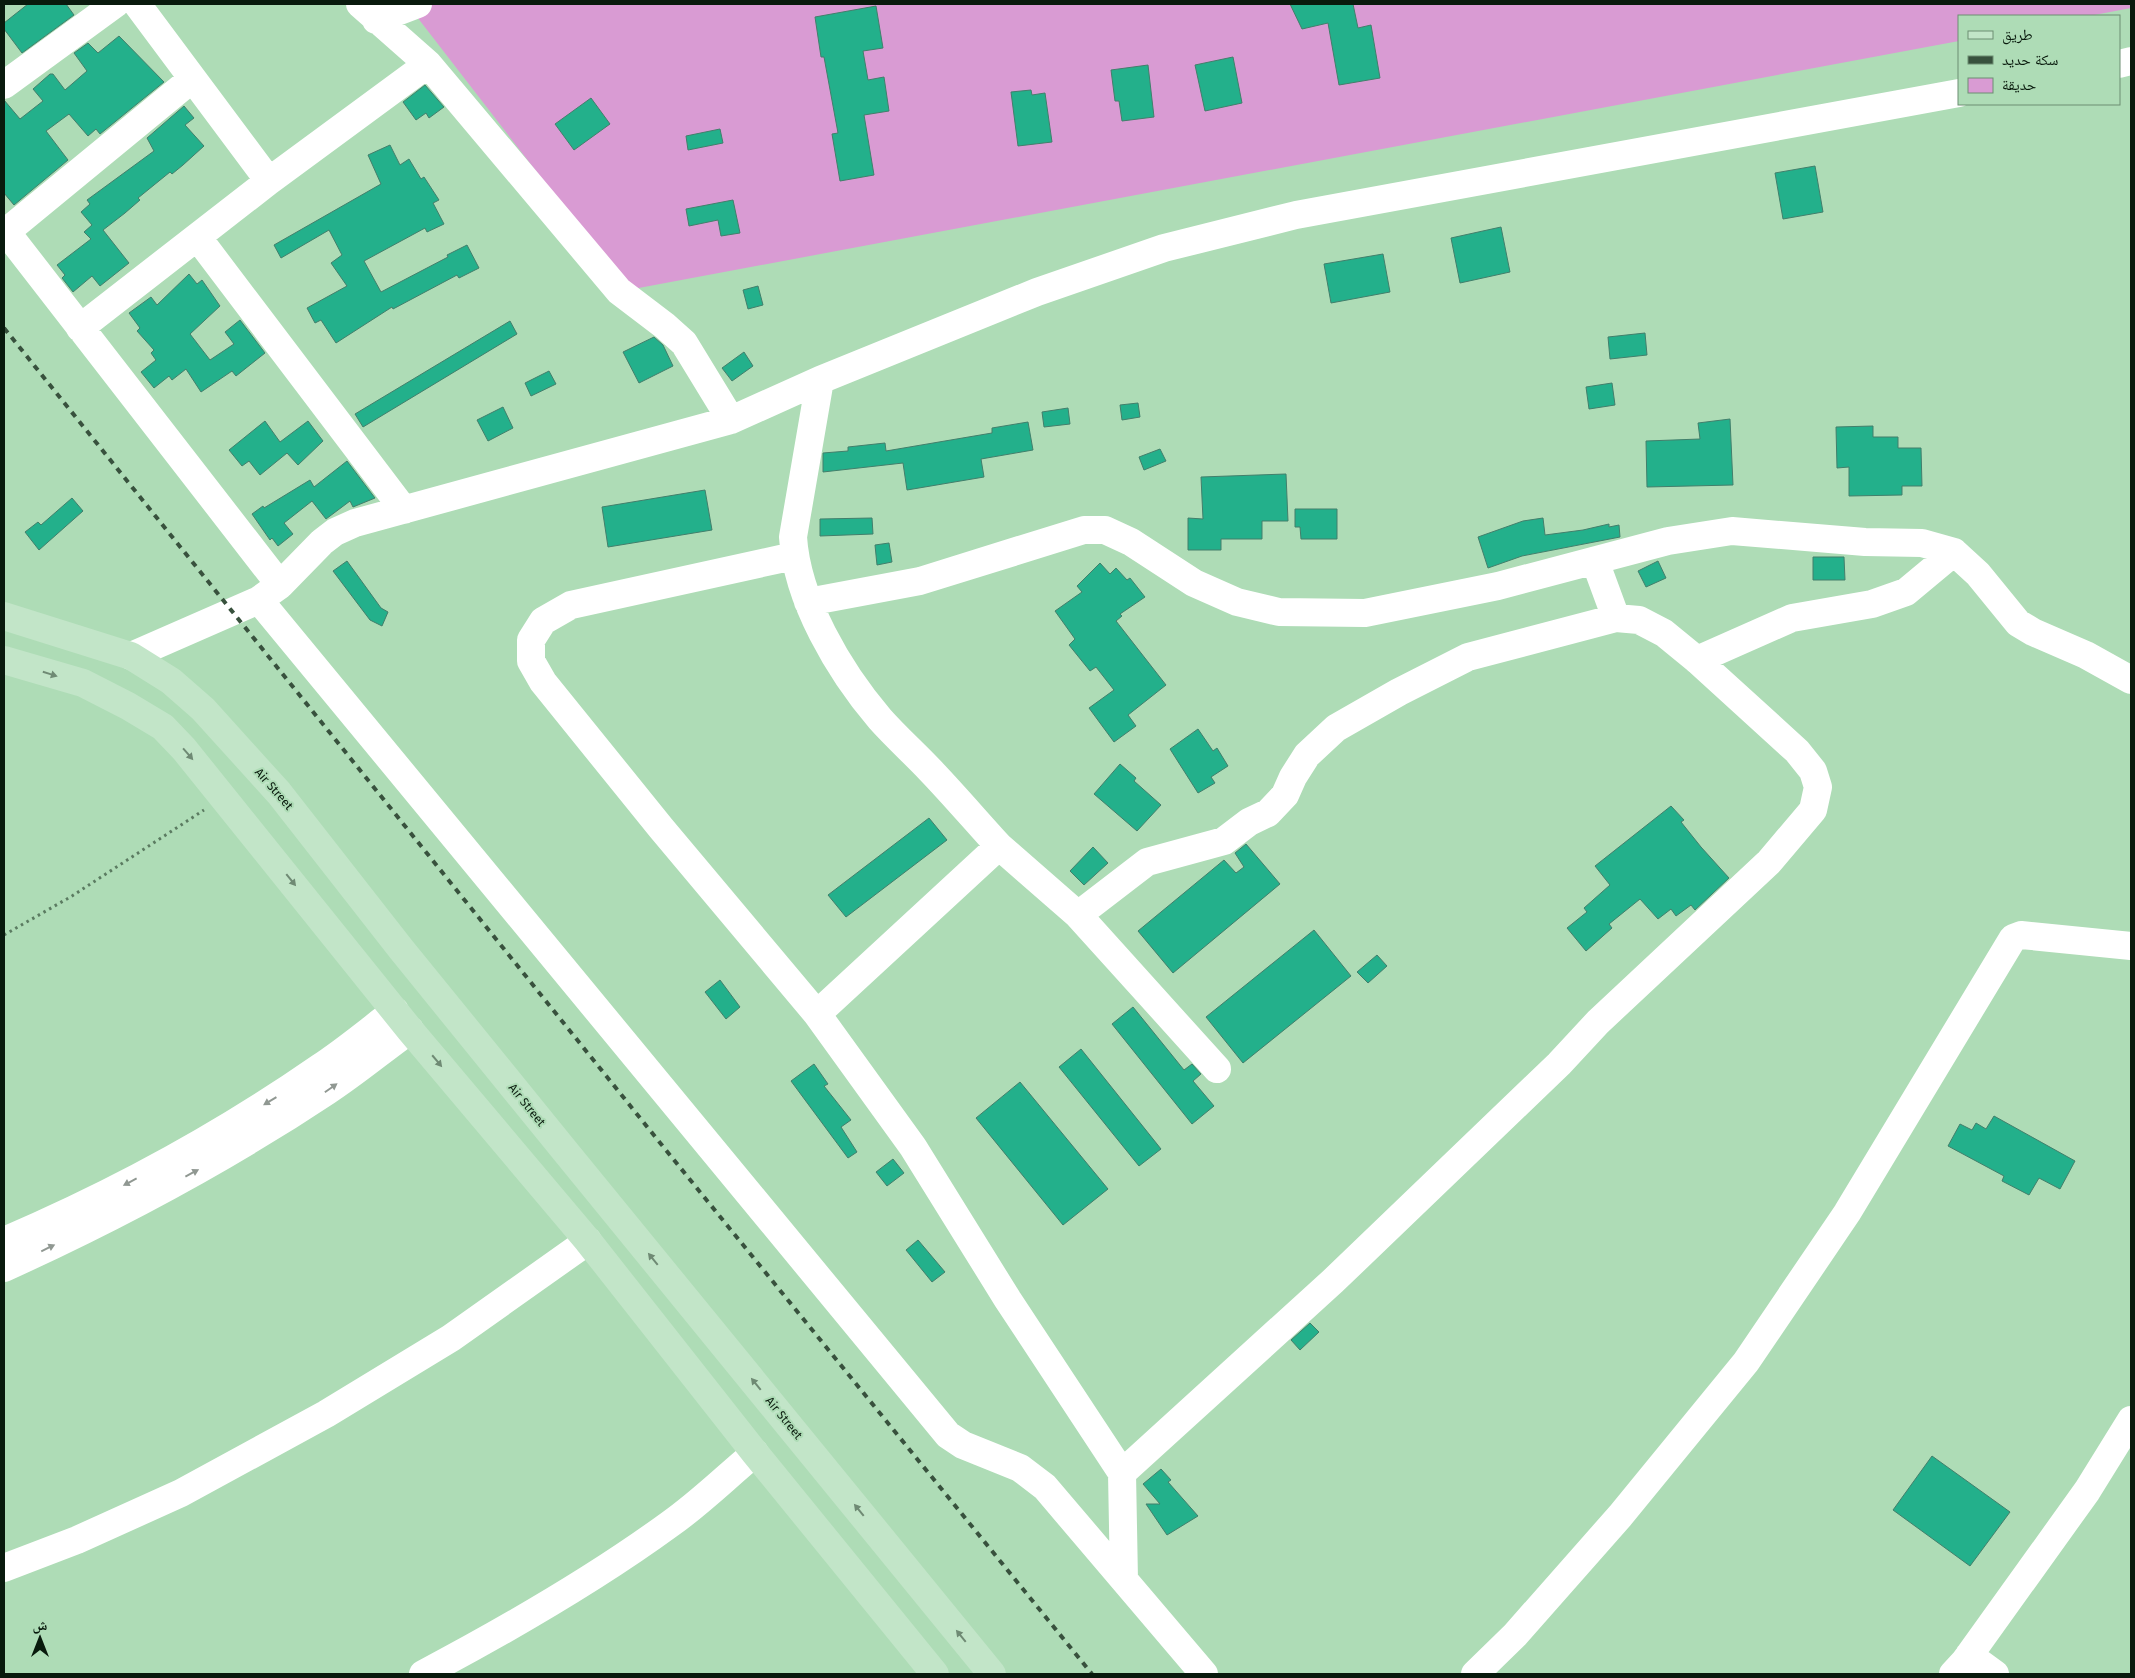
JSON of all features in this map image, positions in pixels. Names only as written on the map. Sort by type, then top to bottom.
[{"type":"main road","name":"Air Street","points":[[4,616],[131,656],[171,681],[203,709],[279,793],[514,1089],[992,1674]]},
{"type":"main road","points":[[4,660],[84,683],[163,727],[224,797],[402,1020],[588,1241],[755,1453],[935,1674]]},
{"type":"street","points":[[4,85],[115,4]]},
{"type":"street","points":[[137,4],[269,181]]},
{"type":"street","points":[[368,12],[418,4]]},
{"type":"street","points":[[368,12],[428,64],[619,290],[684,343],[731,420]]},
{"type":"street","points":[[80,328],[269,181],[428,64]]},
{"type":"street","points":[[192,79],[5,230],[80,328],[270,593],[948,1435],[963,1445],[1020,1468],[1045,1487],[1204,1674]]},
{"type":"street","points":[[131,656],[270,593],[322,542],[335,532],[355,523],[731,420],[820,380],[1037,292],[1164,248],[1296,215],[1958,93]]},
{"type":"street","points":[[198,238],[404,510]]},
{"type":"street","points":[[820,380],[793,537],[794,556],[808,602],[828,643],[848,675],[880,719],[958,799],[999,846],[1078,915],[1217,1069]]},
{"type":"street","points":[[808,602],[920,581],[1084,530],[1105,530],[1131,542],[1194,583],[1236,602],[1279,612],[1365,613],[1498,586],[1668,541],[1732,531],[1864,542],[1922,543],[1954,552],[1978,574],[2018,623],[2033,632],[2086,655],[2131,680]]},
{"type":"street","points":[[1697,660],[1792,618],[1872,604],[1906,592],[1954,552]]},
{"type":"street","points":[[794,556],[571,605],[543,621],[531,640],[531,661],[543,682],[661,828],[817,1014],[913,1147],[1008,1300],[1122,1473],[1124,1580]]},
{"type":"street","points":[[1595,561],[1616,618]]},
{"type":"street","points":[[1078,915],[1147,862],[1224,841],[1249,822],[1268,813],[1285,795],[1293,777],[1307,755],[1336,728],[1399,692],[1468,657],[1616,618],[1639,620],[1647,624],[1664,633],[1697,660],[1797,751],[1814,771],[1818,787],[1813,810],[1769,862],[1598,1022],[1559,1064],[1333,1281],[1122,1473]]},
{"type":"street","points":[[817,1014],[999,846]]},
{"type":"street","points":[[1475,1674],[1514,1635],[1620,1516],[1746,1362],[1847,1213],[2013,938],[2021,935],[2131,946]]},
{"type":"street","points":[[4,1241],[127,1184],[201,1142],[321,1067],[402,1020]]},
{"type":"street","points":[[4,1268],[137,1203],[214,1162],[329,1090],[402,1020]]},
{"type":"street","points":[[4,1568],[77,1540],[181,1493],[326,1414],[458,1333],[588,1241]]},
{"type":"street","points":[[1995,1674],[1961,1664],[2087,1491],[2131,1420]]},
{"type":"street","points":[[423,1674],[484,1642],[576,1588],[672,1523],[755,1453]]},
{"type":"path","points":[[4,935],[72,896],[224,797]]},
{"type":"green space","points":[[407,4],[2131,4],[2131,8],[2094,15],[1958,15],[1958,41],[628,290]]},
{"type":"building","points":[[28,4],[66,4],[74,15],[22,53],[4,29],[4,23]]},
{"type":"building","points":[[1290,4],[1353,4],[1358,28],[1371,25],[1380,78],[1339,85],[1328,23],[1302,29]]},
{"type":"building","points":[[876,6],[883,48],[863,51],[868,80],[884,77],[889,111],[864,115],[874,175],[840,181],[832,134],[838,133],[824,57],[821,57],[815,17]]},
{"type":"building","points":[[119,36],[164,82],[100,134],[96,129],[88,136],[69,114],[46,131],[68,160],[14,205],[4,193],[4,100],[20,119],[43,101],[33,89],[50,74],[53,74],[65,90],[87,71],[74,53],[88,43],[98,53]]},
{"type":"building","points":[[1233,57],[1242,103],[1205,111],[1195,65]]},
{"type":"building","points":[[1148,65],[1154,117],[1122,121],[1119,101],[1115,101],[1111,70]]},
{"type":"building","points":[[425,85],[444,107],[429,118],[426,113],[416,120],[403,102]]},
{"type":"building","points":[[1031,90],[1032,95],[1045,93],[1052,142],[1018,146],[1011,92]]},
{"type":"building","points":[[591,98],[610,124],[574,150],[555,124]]},
{"type":"building","points":[[184,106],[194,118],[185,125],[204,146],[172,174],[170,172],[138,198],[140,200],[103,230],[129,263],[100,286],[92,276],[73,292],[62,278],[65,275],[57,265],[91,239],[84,232],[92,225],[81,212],[90,204],[87,200],[154,151],[147,138]]},
{"type":"building","points":[[720,129],[723,143],[688,150],[686,136]]},
{"type":"building","points":[[390,145],[400,165],[409,159],[421,179],[424,177],[439,200],[433,203],[444,224],[427,232],[425,228],[364,261],[381,292],[467,245],[479,268],[459,278],[457,275],[393,309],[392,307],[336,343],[321,320],[315,323],[307,308],[347,286],[331,263],[342,255],[329,230],[281,258],[274,245],[381,184],[368,155]]},
{"type":"building","points":[[1815,166],[1823,212],[1783,219],[1775,173]]},
{"type":"building","points":[[733,200],[740,233],[721,236],[718,220],[689,226],[686,209]]},
{"type":"building","points":[[1501,227],[1510,272],[1460,283],[1451,238]]},
{"type":"building","points":[[1383,254],[1390,292],[1331,303],[1324,264]]},
{"type":"building","points":[[189,274],[197,284],[202,280],[220,306],[190,334],[210,360],[234,344],[225,332],[240,320],[265,353],[236,376],[232,371],[201,392],[186,369],[172,380],[169,376],[154,388],[141,372],[156,360],[151,353],[154,350],[137,331],[140,328],[129,313],[151,297],[157,305]]},
{"type":"building","points":[[758,286],[763,305],[748,309],[743,290]]},
{"type":"building","points":[[510,321],[517,334],[363,427],[355,414]]},
{"type":"building","points":[[1645,333],[1647,355],[1610,359],[1608,337]]},
{"type":"building","points":[[654,337],[663,345],[673,366],[639,383],[623,352]]},
{"type":"building","points":[[744,352],[753,366],[732,381],[722,368]]},
{"type":"building","points":[[549,371],[556,384],[531,396],[525,383]]},
{"type":"building","points":[[1612,383],[1615,405],[1589,409],[1586,387]]},
{"type":"building","points":[[1138,403],[1140,417],[1122,420],[1120,405]]},
{"type":"building","points":[[503,407],[513,428],[488,441],[477,420]]},
{"type":"building","points":[[1068,408],[1070,424],[1044,427],[1042,412]]},
{"type":"building","points":[[1730,419],[1733,485],[1647,487],[1646,441],[1700,439],[1698,423]]},
{"type":"building","points":[[265,421],[280,442],[308,421],[323,441],[298,465],[287,453],[260,475],[249,461],[242,466],[229,450]]},
{"type":"building","points":[[1028,422],[1033,450],[981,459],[984,477],[907,490],[903,463],[823,472],[823,453],[848,451],[848,447],[885,443],[886,451],[992,433],[992,428]]},
{"type":"building","points":[[1873,426],[1873,437],[1898,437],[1898,448],[1921,448],[1922,486],[1902,486],[1902,495],[1849,496],[1849,467],[1837,468],[1836,427]]},
{"type":"building","points":[[1160,449],[1166,461],[1144,470],[1139,457]]},
{"type":"building","points":[[347,461],[375,498],[353,507],[350,501],[326,519],[312,501],[284,523],[293,534],[278,546],[272,538],[270,540],[252,514],[310,480],[314,487]]},
{"type":"building","points":[[1286,474],[1288,521],[1262,521],[1262,539],[1221,539],[1221,550],[1188,550],[1188,518],[1203,519],[1201,477]]},
{"type":"building","points":[[705,490],[712,530],[608,547],[602,507]]},
{"type":"building","points":[[72,498],[83,511],[39,550],[25,532],[38,522],[41,525]]},
{"type":"building","points":[[1295,509],[1337,509],[1337,539],[1301,539],[1300,527],[1295,527]]},
{"type":"building","points":[[872,518],[873,534],[820,536],[820,519]]},
{"type":"building","points":[[1543,518],[1545,535],[1583,530],[1609,524],[1609,527],[1619,525],[1620,537],[1522,556],[1488,568],[1478,537],[1523,521]]},
{"type":"building","points":[[889,543],[892,562],[877,565],[875,545]]},
{"type":"building","points":[[1813,557],[1844,557],[1845,580],[1813,580]]},
{"type":"building","points":[[347,561],[381,608],[388,612],[382,626],[370,620],[333,571]]},
{"type":"building","points":[[1658,561],[1666,578],[1646,587],[1638,571]]},
{"type":"building","points":[[1100,563],[1110,574],[1116,568],[1127,580],[1130,578],[1145,597],[1120,614],[1122,616],[1116,621],[1166,685],[1128,715],[1136,726],[1114,742],[1089,708],[1114,690],[1096,667],[1090,671],[1069,645],[1075,639],[1055,611],[1082,592],[1077,586]]},
{"type":"building","points":[[1198,729],[1213,751],[1217,748],[1228,766],[1211,777],[1215,783],[1198,793],[1170,749]]},
{"type":"building","points":[[1120,764],[1136,778],[1134,781],[1161,805],[1137,831],[1094,794]]},
{"type":"building","points":[[1671,806],[1684,820],[1681,822],[1701,847],[1729,878],[1695,910],[1691,905],[1676,916],[1671,909],[1658,919],[1640,899],[1609,924],[1612,928],[1586,951],[1567,928],[1587,912],[1584,908],[1610,885],[1595,866]]},
{"type":"building","points":[[929,818],[947,840],[846,917],[828,895]]},
{"type":"building","points":[[1246,844],[1280,884],[1173,973],[1138,931],[1224,860],[1236,873],[1244,867],[1235,853]]},
{"type":"building","points":[[1093,847],[1108,863],[1084,885],[1070,871]]},
{"type":"building","points":[[1314,930],[1351,976],[1243,1063],[1206,1017]]},
{"type":"building","points":[[1377,955],[1387,966],[1368,983],[1357,972]]},
{"type":"building","points":[[720,980],[740,1007],[726,1019],[705,992]]},
{"type":"building","points":[[1133,1007],[1184,1070],[1192,1064],[1201,1074],[1193,1081],[1214,1106],[1192,1124],[1112,1024]]},
{"type":"building","points":[[1081,1049],[1161,1149],[1139,1166],[1059,1067]]},
{"type":"building","points":[[814,1064],[828,1084],[824,1086],[851,1120],[841,1127],[857,1152],[848,1158],[791,1081]]},
{"type":"building","points":[[1020,1082],[1108,1189],[1063,1225],[976,1118]]},
{"type":"building","points":[[1994,1116],[2075,1161],[2060,1189],[2039,1178],[2029,1195],[2002,1181],[2004,1176],[1948,1146],[1960,1124],[1972,1130],[1976,1123],[1986,1129]]},
{"type":"building","points":[[893,1159],[904,1173],[887,1186],[876,1172]]},
{"type":"building","points":[[918,1240],[945,1272],[932,1282],[906,1250]]},
{"type":"building","points":[[1310,1323],[1319,1332],[1300,1350],[1291,1340]]},
{"type":"building","points":[[1932,1456],[2010,1512],[1970,1566],[1893,1510]]},
{"type":"building","points":[[1161,1469],[1171,1480],[1168,1482],[1198,1516],[1167,1535],[1146,1504],[1160,1504],[1143,1484]]},
{"type":"railway","points":[[4,328],[661,1144],[1092,1674]]}]
